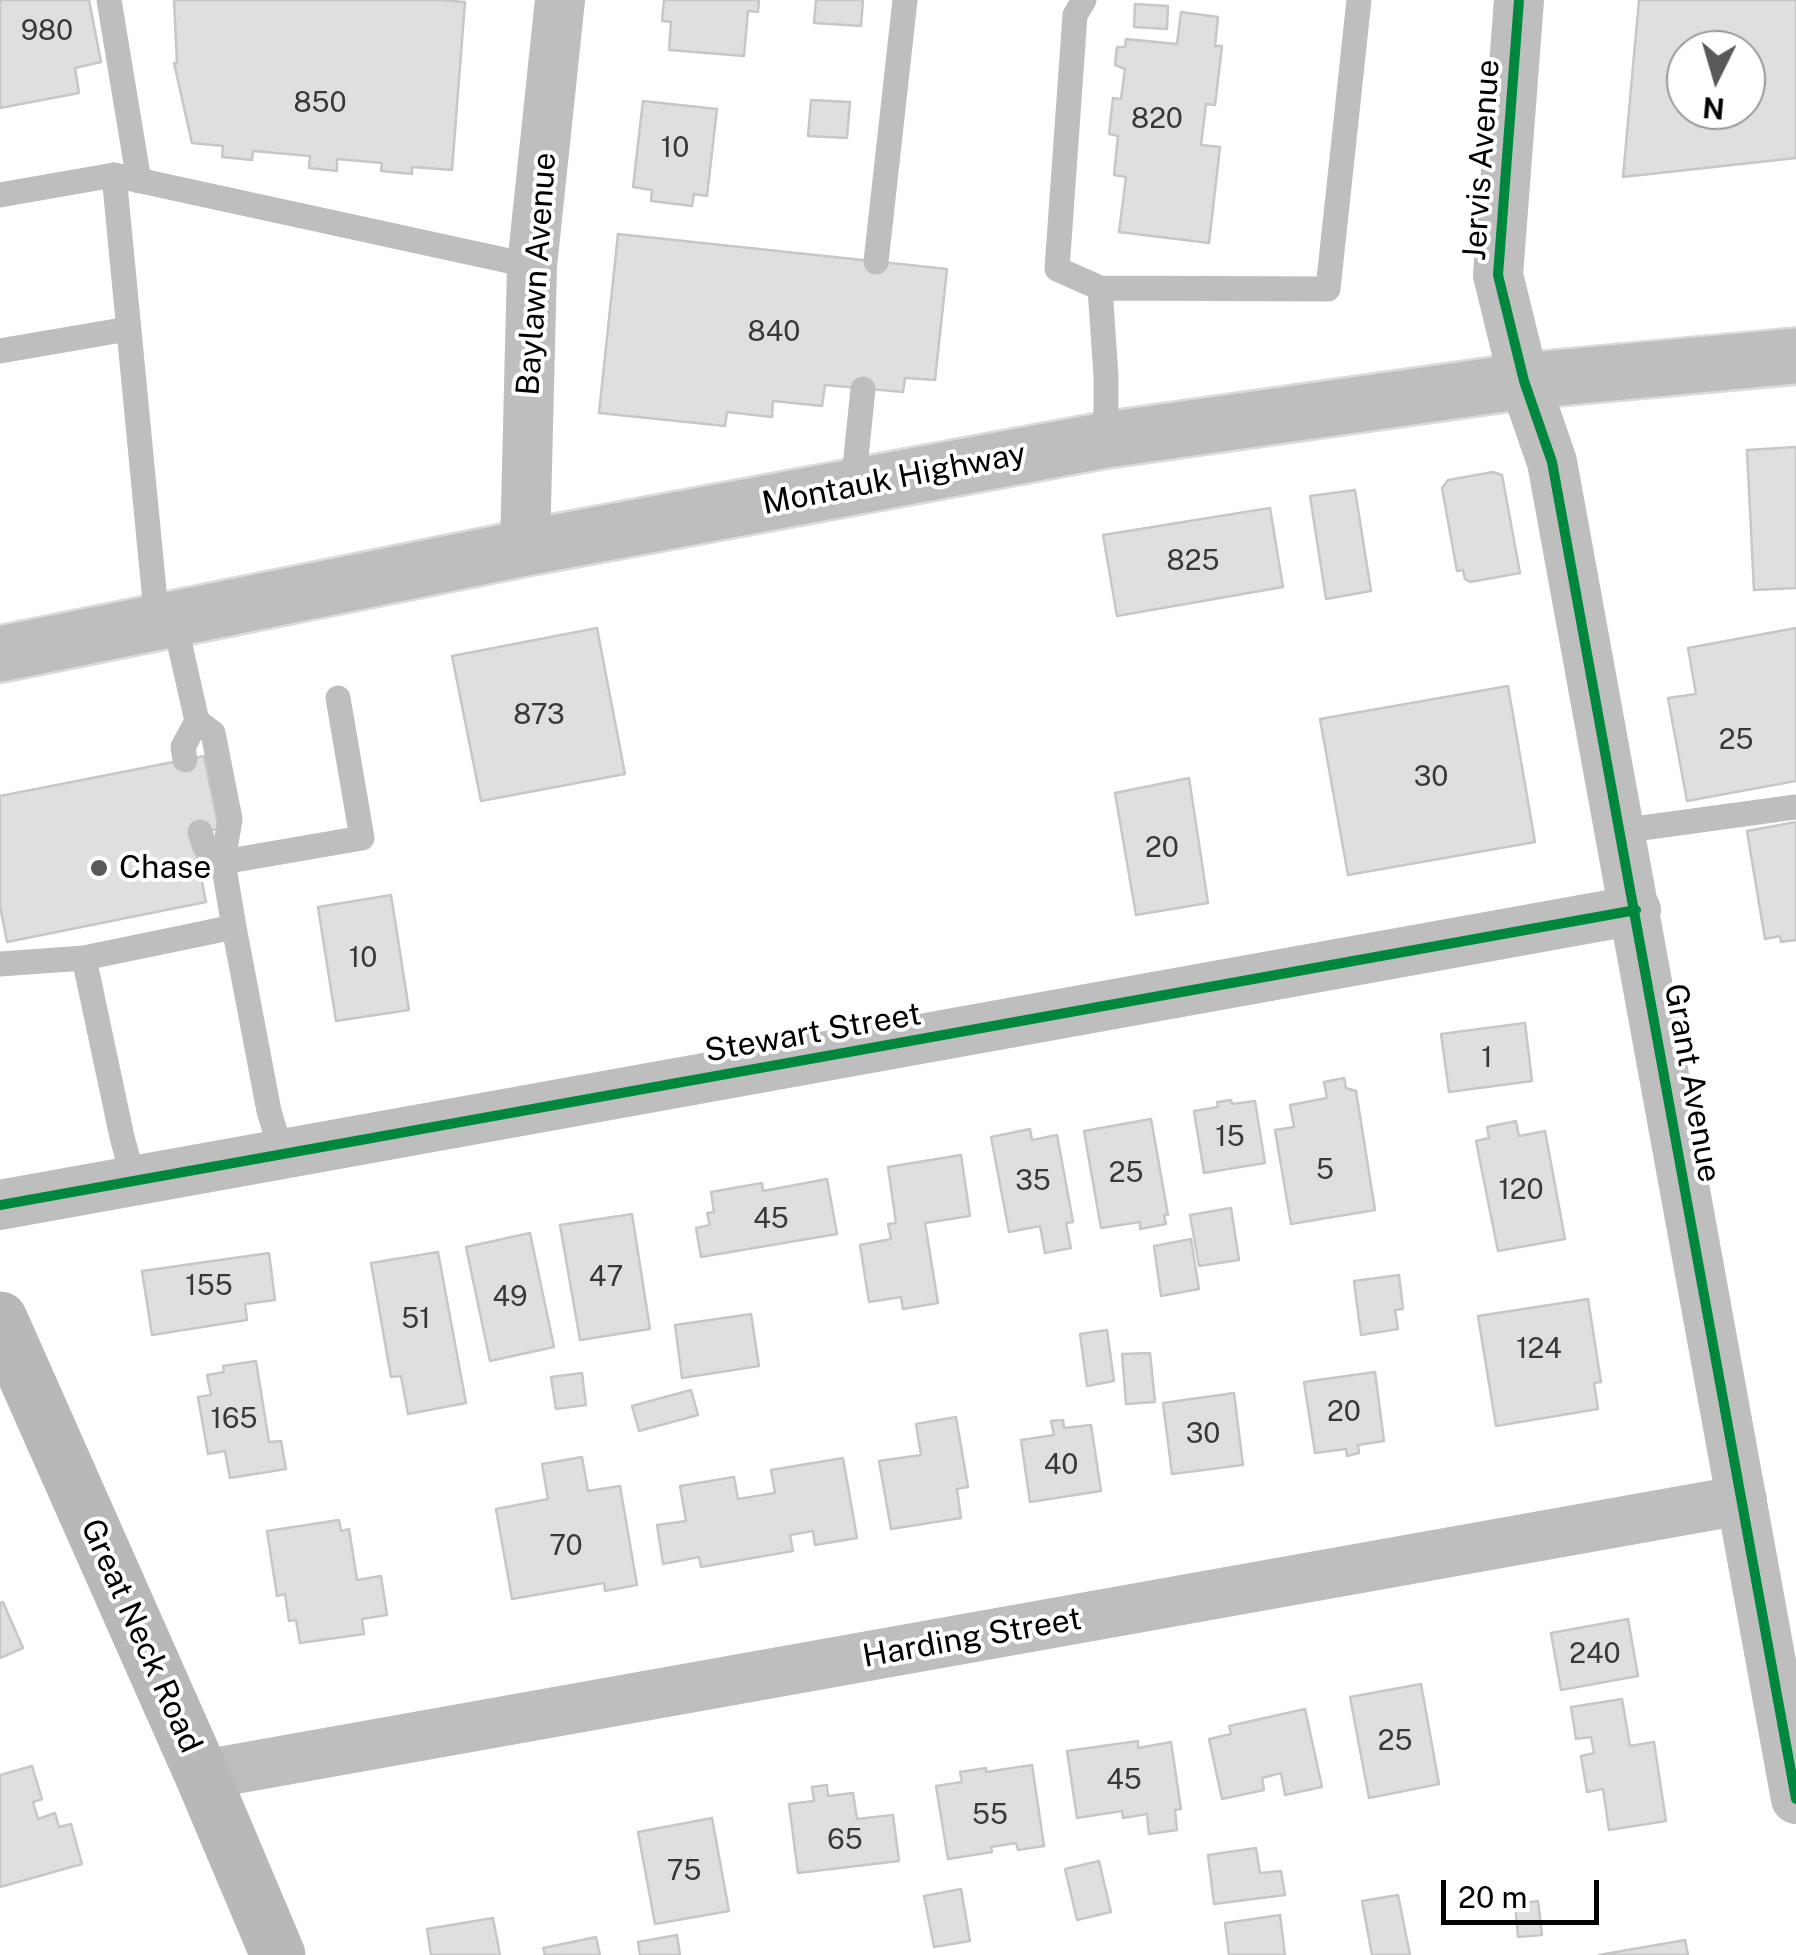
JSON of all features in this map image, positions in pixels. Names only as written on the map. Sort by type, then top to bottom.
[{"type":"main road","name":"Montauk Highway","points":[[0,654],[525,548],[1106,440],[1524,381],[1796,356]]},
{"type":"main road","name":"Great Neck Road","points":[[4,1339],[202,1775],[278,1955]]},
{"type":"street","name":"Baylawn Avenue","points":[[525,548],[532,266],[560,0]]},
{"type":"street","name":"Jervis Avenue","points":[[1520,0],[1498,275],[1524,381]]},
{"type":"street","name":"Grant Avenue","points":[[1524,381],[1552,462],[1796,1799]]},
{"type":"street","name":"Stewart Street","points":[[0,1205],[1636,910]]},
{"type":"street","name":"Harding Street","points":[[202,1775],[1742,1500]]},
{"type":"lane","points":[[109,0],[126,178],[128,329],[165,621],[197,721],[213,733],[230,819],[223,862],[269,1111],[282,1154]]},
{"type":"lane","points":[[876,262],[905,0]]},
{"type":"lane","points":[[1084,0],[1075,15],[1056,269],[1100,288],[1328,289],[1359,0]]},
{"type":"lane","points":[[0,195],[126,178],[532,266]]},
{"type":"lane","points":[[1100,288],[1106,440]]},
{"type":"lane","points":[[0,351],[128,329]]},
{"type":"lane","points":[[853,487],[863,389]]},
{"type":"lane","points":[[223,862],[362,838],[338,698]]},
{"type":"lane","points":[[185,760],[183,747],[197,721]]},
{"type":"lane","points":[[1620,831],[1796,806]]},
{"type":"lane","points":[[200,832],[204,845],[223,862]]},
{"type":"lane","points":[[0,964],[84,958],[234,926]]},
{"type":"lane","points":[[84,958],[134,1181]]},
{"type":"building","points":[[0,0],[89,0],[101,62],[75,68],[79,93],[0,108]]},
{"type":"building","points":[[174,0],[465,2],[452,170],[412,167],[412,174],[381,171],[382,163],[337,159],[337,171],[309,168],[310,156],[253,151],[252,160],[222,157],[223,146],[192,143],[174,63]]},
{"type":"building","points":[[664,0],[759,0],[758,12],[748,11],[744,56],[669,50],[671,22],[662,21]]},
{"type":"building","points":[[816,0],[863,0],[861,26],[814,23]]},
{"type":"building","points":[[1639,0],[1796,0],[1796,158],[1623,177]]},
{"type":"building","points":[[1135,4],[1168,6],[1167,29],[1134,27]]},
{"type":"building","points":[[1181,12],[1218,17],[1215,46],[1222,46],[1215,105],[1206,104],[1201,145],[1220,147],[1209,243],[1119,232],[1126,177],[1114,175],[1118,136],[1109,134],[1113,98],[1121,99],[1125,69],[1115,65],[1117,47],[1125,47],[1126,39],[1177,44]]},
{"type":"building","points":[[811,100],[850,102],[847,138],[808,136]]},
{"type":"building","points":[[643,101],[717,109],[707,196],[694,194],[692,206],[651,201],[652,190],[633,187]]},
{"type":"building","points":[[618,234],[947,269],[935,380],[905,378],[903,392],[825,385],[822,406],[773,401],[772,417],[727,412],[725,426],[599,413]]},
{"type":"building","points":[[1796,447],[1796,588],[1754,590],[1747,450]]},
{"type":"building","points":[[1493,472],[1502,475],[1520,573],[1470,582],[1463,570],[1457,571],[1442,488],[1448,480]]},
{"type":"building","points":[[1355,490],[1371,591],[1326,599],[1310,496]]},
{"type":"building","points":[[1270,508],[1283,587],[1117,616],[1103,535]]},
{"type":"building","points":[[597,628],[625,774],[481,801],[452,656]]},
{"type":"building","points":[[1796,628],[1796,781],[1687,801],[1668,698],[1696,694],[1688,648]]},
{"type":"building","points":[[1508,686],[1535,842],[1348,875],[1320,719]]},
{"type":"building","name":"Chase","points":[[204,756],[219,829],[192,833],[206,902],[7,942],[0,906],[0,796]]},
{"type":"building","points":[[1189,778],[1208,903],[1136,915],[1115,793]]},
{"type":"building","points":[[1796,822],[1796,940],[1781,942],[1780,936],[1765,939],[1747,831]]},
{"type":"building","points":[[391,895],[409,1010],[336,1021],[318,907]]},
{"type":"building","points":[[1525,1023],[1532,1081],[1449,1092],[1441,1034]]},
{"type":"building","points":[[1344,1078],[1346,1088],[1356,1091],[1375,1210],[1291,1224],[1275,1130],[1294,1127],[1290,1105],[1327,1098],[1324,1082]]},
{"type":"building","points":[[1231,1100],[1232,1104],[1255,1101],[1265,1163],[1204,1173],[1194,1111],[1218,1107],[1217,1102]]},
{"type":"building","points":[[1151,1119],[1168,1215],[1164,1215],[1166,1224],[1140,1229],[1140,1222],[1101,1228],[1084,1131]]},
{"type":"building","points":[[1516,1121],[1519,1136],[1545,1131],[1565,1239],[1498,1251],[1476,1141],[1489,1138],[1487,1127]]},
{"type":"building","points":[[1030,1129],[1032,1140],[1057,1135],[1073,1222],[1066,1223],[1071,1248],[1045,1253],[1040,1226],[1009,1232],[991,1137]]},
{"type":"building","points":[[961,1155],[970,1216],[925,1223],[938,1303],[903,1309],[901,1297],[869,1302],[860,1245],[891,1239],[888,1224],[896,1223],[888,1167]]},
{"type":"building","points":[[827,1179],[837,1234],[701,1257],[696,1228],[710,1225],[707,1213],[714,1212],[711,1192],[762,1183],[763,1191]]},
{"type":"building","points":[[1231,1208],[1239,1260],[1199,1266],[1190,1215]]},
{"type":"building","points":[[632,1214],[650,1329],[580,1340],[560,1225]]},
{"type":"building","points":[[530,1233],[554,1347],[490,1361],[466,1247]]},
{"type":"building","points":[[1191,1239],[1199,1289],[1161,1296],[1154,1246]]},
{"type":"building","points":[[438,1252],[466,1403],[408,1414],[401,1376],[391,1377],[371,1263]]},
{"type":"building","points":[[269,1253],[275,1300],[245,1304],[247,1320],[152,1335],[142,1271]]},
{"type":"building","points":[[1399,1275],[1403,1309],[1395,1310],[1398,1329],[1361,1335],[1354,1281]]},
{"type":"building","points":[[1588,1299],[1601,1382],[1594,1383],[1598,1409],[1496,1426],[1478,1316]]},
{"type":"building","points":[[751,1314],[759,1366],[682,1378],[675,1325]]},
{"type":"building","points":[[1107,1330],[1114,1381],[1087,1386],[1080,1334]]},
{"type":"building","points":[[1150,1353],[1155,1402],[1126,1404],[1122,1354]]},
{"type":"building","points":[[256,1361],[269,1442],[281,1441],[286,1469],[230,1478],[225,1451],[208,1454],[198,1397],[211,1395],[207,1375],[224,1372],[223,1366]]},
{"type":"building","points":[[1375,1372],[1384,1441],[1358,1445],[1359,1453],[1347,1456],[1346,1449],[1315,1453],[1304,1382]]},
{"type":"building","points":[[582,1373],[586,1405],[556,1409],[551,1377]]},
{"type":"building","points":[[691,1390],[698,1415],[639,1431],[632,1406]]},
{"type":"building","points":[[1234,1393],[1243,1465],[1172,1474],[1163,1403]]},
{"type":"building","points":[[956,1417],[968,1487],[957,1489],[961,1518],[891,1529],[879,1461],[921,1455],[916,1424]]},
{"type":"building","points":[[1063,1420],[1064,1428],[1091,1425],[1101,1491],[1030,1502],[1021,1440],[1054,1435],[1051,1421]]},
{"type":"building","points":[[582,1457],[588,1491],[620,1486],[637,1585],[605,1591],[604,1583],[512,1599],[496,1509],[548,1499],[542,1464]]},
{"type":"building","points":[[843,1458],[857,1538],[815,1545],[813,1531],[790,1535],[793,1551],[701,1567],[699,1557],[663,1564],[657,1525],[686,1521],[680,1486],[734,1477],[738,1499],[775,1493],[771,1470]]},
{"type":"building","points":[[339,1520],[341,1531],[349,1529],[357,1580],[381,1576],[387,1615],[362,1619],[364,1634],[300,1643],[296,1620],[289,1621],[285,1594],[277,1596],[267,1531]]},
{"type":"building","points":[[3,1602],[23,1648],[0,1658],[0,1603]]},
{"type":"building","points":[[1628,1619],[1638,1676],[1561,1690],[1551,1633]]},
{"type":"building","points":[[1421,1684],[1439,1784],[1369,1798],[1350,1697]]},
{"type":"building","points":[[1622,1699],[1630,1746],[1654,1742],[1666,1821],[1609,1830],[1603,1789],[1587,1792],[1581,1756],[1594,1753],[1591,1737],[1576,1739],[1571,1707]]},
{"type":"building","points":[[1305,1709],[1322,1787],[1285,1795],[1281,1773],[1262,1778],[1264,1790],[1222,1799],[1209,1739],[1231,1734],[1229,1726]]},
{"type":"building","points":[[1138,1741],[1138,1748],[1171,1742],[1181,1809],[1175,1810],[1177,1830],[1149,1834],[1147,1814],[1123,1818],[1122,1811],[1077,1818],[1067,1751]]},
{"type":"building","points":[[1032,1765],[1044,1846],[1018,1850],[1016,1843],[991,1847],[992,1852],[948,1859],[936,1786],[962,1782],[960,1772]]},
{"type":"building","points":[[32,1766],[42,1799],[33,1802],[38,1819],[55,1813],[59,1827],[71,1824],[82,1864],[0,1887],[0,1775]]},
{"type":"building","points":[[827,1785],[828,1796],[853,1793],[857,1819],[893,1815],[899,1861],[798,1873],[789,1804],[814,1801],[812,1787]]},
{"type":"building","points":[[712,1818],[729,1911],[655,1924],[638,1832]]},
{"type":"building","points":[[1256,1848],[1260,1873],[1281,1871],[1285,1895],[1214,1904],[1208,1855]]},
{"type":"building","points":[[1099,1861],[1111,1912],[1077,1920],[1065,1869]]},
{"type":"building","points":[[961,1889],[970,1941],[934,1947],[924,1896]]},
{"type":"building","points":[[1398,1895],[1410,1955],[1372,1955],[1362,1901]]},
{"type":"building","points":[[1538,1901],[1542,1935],[1518,1937],[1515,1904]]},
{"type":"building","points":[[1280,1915],[1285,1955],[1229,1955],[1225,1923]]},
{"type":"building","points":[[493,1918],[500,1955],[431,1955],[427,1929]]},
{"type":"building","points":[[677,1935],[680,1955],[640,1955],[638,1942]]},
{"type":"building","points":[[596,1937],[600,1955],[545,1955],[543,1948]]},
{"type":"building","points":[[1685,1940],[1688,1955],[1599,1955]]},
{"type":"cycle path","points":[[1519,0],[1498,275],[1524,381],[1552,462],[1796,1799]]},
{"type":"cycle path","points":[[0,1205],[1636,910]]},
{"type":"place","name":"Chase","points":[[99,868]]}]
